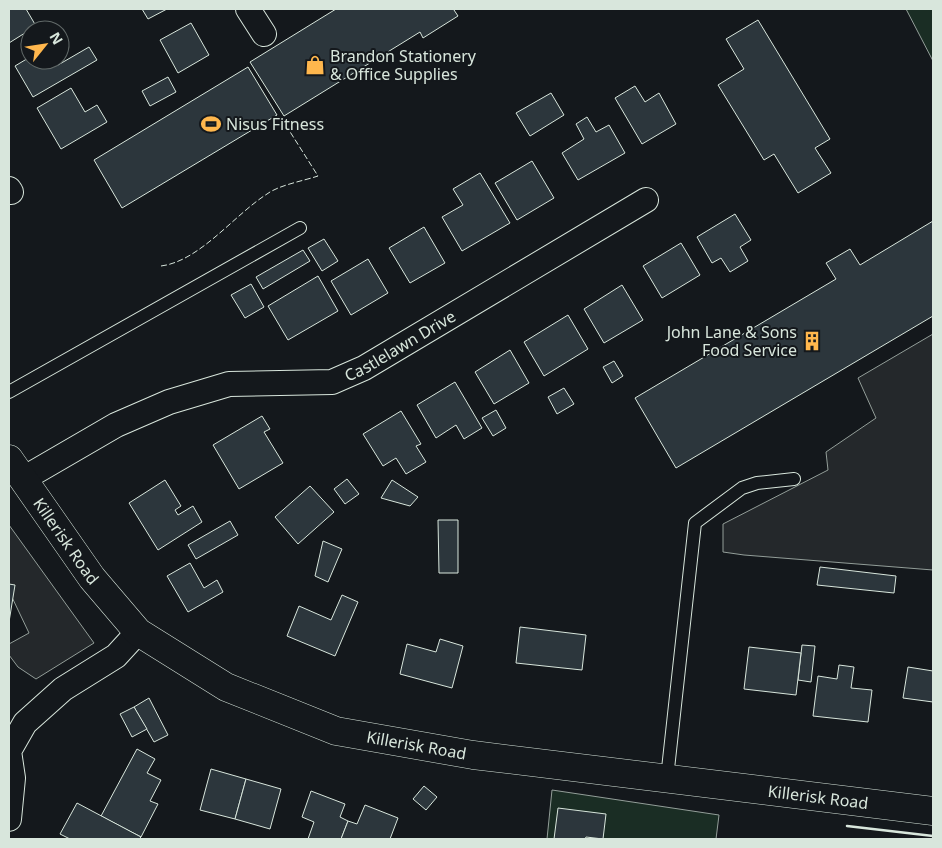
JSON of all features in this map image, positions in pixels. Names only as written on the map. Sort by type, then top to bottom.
[{"type":"main road","name":"Killerisk Road","points":[[16,469],[92,578],[138,632],[226,687],[336,731],[473,755],[933,811]]},
{"type":"street","points":[[248,9],[264,34]]},
{"type":"street","name":"Castlelawn Drive","points":[[16,469],[169,402],[229,384],[332,382],[364,368],[646,200]]},
{"type":"street","points":[[9,819],[11,778],[9,751],[26,723],[63,689],[116,656],[138,632]]},
{"type":"street","points":[[9,833],[10,839]]},
{"type":"lane","points":[[9,392],[300,228]]},
{"type":"lane","points":[[667,778],[695,523],[742,488],[757,483],[794,479]]},
{"type":"green space","points":[[906,9],[933,9],[933,61]]},
{"type":"green space","points":[[552,790],[719,815],[716,839],[547,839]]},
{"type":"shaded area","points":[[933,334],[933,570],[723,552],[723,524],[828,470],[826,452],[876,418],[858,378]]},
{"type":"shaded area","points":[[9,525],[94,643],[36,679],[18,667],[9,655],[9,644],[29,633],[9,591]]},
{"type":"building","points":[[9,9],[26,9],[32,20],[20,20],[20,36],[9,43]]},
{"type":"building","points":[[142,9],[167,9],[148,19]]},
{"type":"building","points":[[336,9],[457,9],[454,10],[458,16],[423,38],[420,32],[284,116],[250,62]]},
{"type":"building","points":[[758,20],[830,139],[815,148],[831,173],[798,193],[774,154],[764,160],[718,85],[744,69],[726,39]]},
{"type":"building","points":[[191,23],[209,55],[178,73],[160,40]]},
{"type":"building","points":[[89,47],[97,60],[33,97],[15,66],[20,63],[20,70],[70,70],[70,58]]},
{"type":"building","points":[[248,67],[277,115],[122,208],[94,160]]},
{"type":"building","points":[[168,77],[176,92],[150,106],[142,91]]},
{"type":"building","points":[[635,86],[645,102],[659,93],[676,124],[642,144],[615,98]]},
{"type":"building","points":[[71,88],[85,112],[97,105],[107,122],[61,149],[37,108]]},
{"type":"building","points":[[551,93],[564,115],[530,136],[516,113]]},
{"type":"building","points":[[587,117],[596,132],[609,125],[625,153],[578,180],[562,153],[584,139],[576,124]]},
{"type":"building","points":[[532,161],[554,198],[517,220],[495,183]]},
{"type":"building","points":[[480,173],[510,223],[462,251],[442,217],[463,205],[453,189]]},
{"type":"building","points":[[735,214],[751,240],[740,247],[748,261],[730,272],[721,258],[712,263],[697,237]]},
{"type":"building","name":"John Lane & Sons Food Service","points":[[933,221],[933,316],[676,468],[635,398],[836,279],[826,263],[850,249],[860,265]]},
{"type":"building","points":[[424,227],[445,263],[410,283],[389,248]]},
{"type":"building","points":[[324,239],[338,261],[322,271],[308,248]]},
{"type":"building","points":[[681,243],[700,275],[662,298],[643,266]]},
{"type":"building","points":[[303,250],[310,261],[263,289],[256,277]]},
{"type":"building","points":[[368,259],[388,293],[351,315],[331,281]]},
{"type":"building","points":[[318,276],[338,311],[288,340],[268,306]]},
{"type":"building","points":[[251,284],[264,307],[245,318],[231,295]]},
{"type":"building","points":[[622,285],[643,320],[604,343],[584,309]]},
{"type":"building","points":[[568,315],[588,349],[544,376],[524,342]]},
{"type":"building","points":[[510,350],[529,383],[494,404],[475,372]]},
{"type":"building","points":[[614,361],[623,376],[612,383],[603,367]]},
{"type":"building","points":[[455,382],[482,428],[464,439],[456,425],[436,438],[417,405]]},
{"type":"building","points":[[564,388],[574,404],[557,414],[548,397]]},
{"type":"building","points":[[496,410],[506,428],[493,436],[482,418]]},
{"type":"building","points":[[401,411],[421,444],[416,446],[426,462],[406,474],[396,458],[383,466],[363,434]]},
{"type":"building","points":[[262,416],[270,429],[264,432],[283,463],[239,489],[213,445]]},
{"type":"building","points":[[347,479],[359,494],[345,504],[334,489]]},
{"type":"building","points":[[165,480],[181,506],[175,510],[178,515],[193,506],[202,522],[158,550],[129,503]]},
{"type":"building","points":[[392,480],[418,497],[410,506],[381,498]]},
{"type":"building","points":[[310,486],[334,512],[298,544],[275,517]]},
{"type":"building","points":[[438,520],[458,520],[458,573],[439,573]]},
{"type":"building","points":[[230,521],[238,535],[196,559],[188,545]]},
{"type":"building","points":[[323,541],[342,549],[328,582],[315,576]]},
{"type":"building","points":[[190,563],[204,588],[217,580],[223,592],[188,612],[167,576]]},
{"type":"building","points":[[820,567],[896,576],[894,593],[817,585]]},
{"type":"building","points":[[9,584],[15,585],[9,622]]},
{"type":"building","points":[[342,595],[358,602],[335,656],[287,636],[299,606],[331,620]]},
{"type":"building","points":[[520,627],[586,635],[582,670],[516,663]]},
{"type":"building","points":[[440,639],[463,646],[452,688],[400,674],[407,644],[436,652]]},
{"type":"building","points":[[802,645],[815,646],[811,682],[798,680]]},
{"type":"building","points":[[749,647],[801,653],[796,695],[744,689]]},
{"type":"building","points":[[839,665],[854,667],[851,688],[872,690],[868,722],[813,716],[818,676],[837,679]]},
{"type":"building","points":[[908,667],[933,671],[933,702],[903,698]]},
{"type":"building","points":[[149,698],[168,735],[154,742],[134,707]]},
{"type":"building","points":[[134,707],[147,729],[132,737],[120,714]]},
{"type":"building","points":[[137,749],[155,759],[147,773],[161,780],[150,801],[158,804],[141,837],[101,816]]},
{"type":"building","points":[[211,769],[246,779],[235,819],[200,810]]},
{"type":"building","points":[[246,779],[281,789],[270,829],[235,819]]},
{"type":"building","points":[[424,786],[437,797],[426,810],[413,799]]},
{"type":"building","points":[[311,791],[345,804],[340,817],[348,821],[341,839],[308,839],[314,822],[302,817]]},
{"type":"building","points":[[77,803],[141,837],[139,839],[70,839],[60,834]]},
{"type":"building","points":[[365,805],[398,818],[390,839],[341,839],[348,821],[357,824]]},
{"type":"building","points":[[558,808],[606,814],[603,839],[586,837],[585,839],[554,839]]},
{"type":"fence","points":[[161,266],[189,256],[203,247],[272,191],[318,176],[287,127]]},
{"type":"wall","points":[[847,826],[933,836]]},
{"type":"place","name":"Brandon Stationery & Office Supplies","points":[[315,65]]},
{"type":"place","name":"Nisus Fitness","points":[[211,124]]},
{"type":"place","name":"John Lane & Sons Food Service","points":[[812,341]]}]
